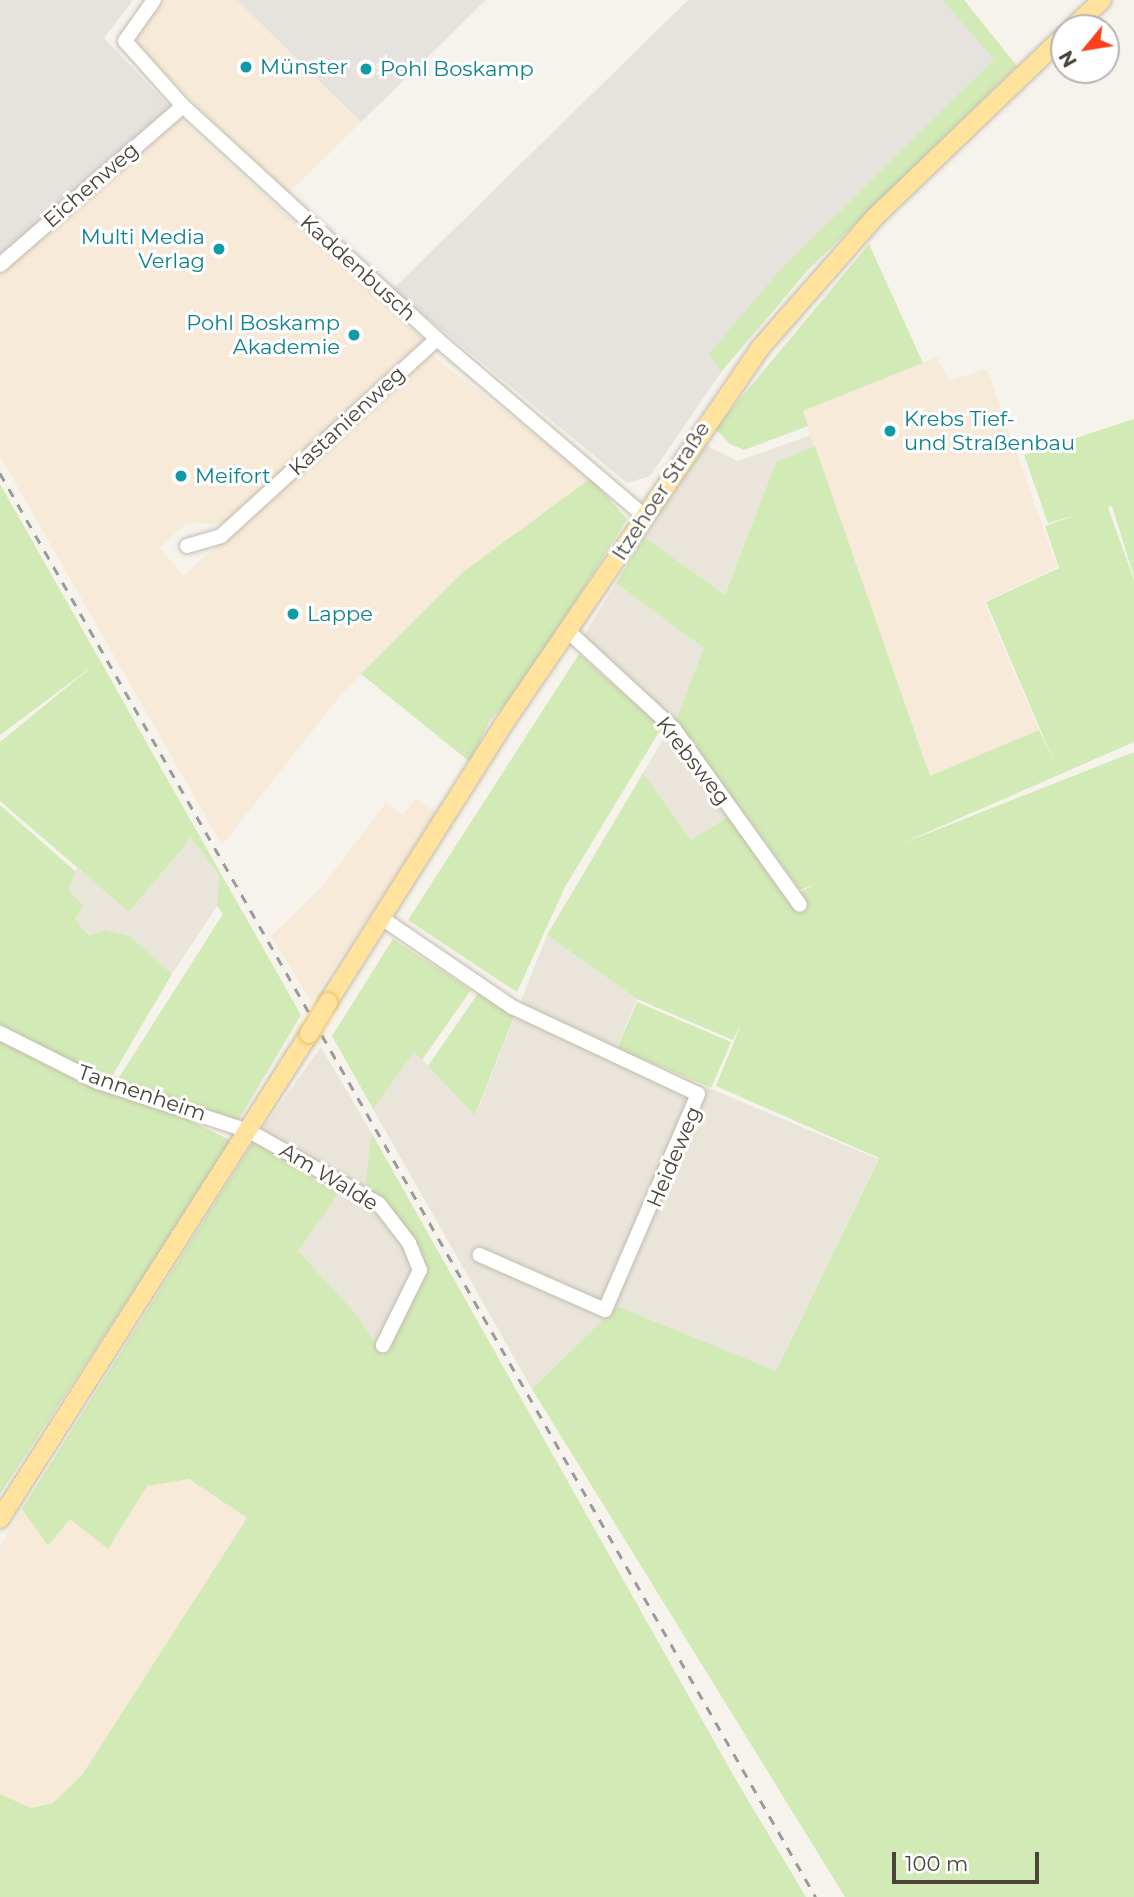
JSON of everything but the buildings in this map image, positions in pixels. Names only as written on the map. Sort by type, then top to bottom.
[{"type":"main road","points":[[1087,14],[1102,0]]},
{"type":"main road","name":"Itzehoer Straße","points":[[0,1519],[249,1131],[503,725],[569,632],[699,430],[816,280],[1050,50]]},
{"type":"street","name":"Kaddenbusch","points":[[154,0],[125,41],[183,106],[437,339],[643,515]]},
{"type":"street","name":"Eichenweg","points":[[0,265],[183,106]]},
{"type":"street","name":"Kastanienweg","points":[[187,546],[221,536],[437,339]]},
{"type":"street","name":"Krebsweg","points":[[569,632],[674,729],[800,905]]},
{"type":"street","name":"Heideweg","points":[[383,919],[512,1007],[698,1094],[606,1310],[480,1255]]},
{"type":"street","name":"Tannenheim","points":[[0,1033],[98,1082],[249,1131]]},
{"type":"street","name":"Am Walde","points":[[249,1131],[379,1204],[409,1244],[420,1270],[383,1345]]},
{"type":"shaded area","points":[[0,0],[133,0],[104,38],[171,108],[0,256]]},
{"type":"shaded area","points":[[166,0],[237,0],[361,122],[288,194],[137,46],[137,33]]},
{"type":"shaded area","points":[[237,0],[486,0],[361,122]]},
{"type":"shaded area","points":[[688,0],[942,0],[995,58],[779,271],[710,354],[722,371],[650,476],[627,483],[393,289]]},
{"type":"shaded area","points":[[178,117],[422,338],[420,348],[226,524],[187,523],[160,548],[183,576],[432,355],[591,478],[463,572],[340,696],[222,845],[0,456],[0,270]]},
{"type":"shaded area","points":[[937,357],[949,381],[987,369],[1057,567],[984,602],[1039,730],[929,777],[802,411]]},
{"type":"shaded area","points":[[811,435],[815,446],[776,462],[725,595],[644,537],[705,445],[738,461]]},
{"type":"shaded area","points":[[616,583],[705,648],[676,721],[583,637]]},
{"type":"shaded area","points":[[668,731],[729,816],[691,840],[643,773]]},
{"type":"shaded area","points":[[416,798],[439,813],[311,1001],[271,936],[321,888],[386,803],[403,815]]},
{"type":"shaded area","points":[[191,838],[219,875],[217,906],[172,974],[131,937],[91,936],[75,919],[68,889],[77,868],[130,911]]},
{"type":"shaded area","points":[[547,935],[637,999],[616,1049],[878,1159],[776,1371],[617,1306],[532,1389],[373,1109],[414,1051],[476,1114]]},
{"type":"shaded area","points":[[321,1047],[371,1132],[367,1185],[398,1216],[426,1268],[383,1357],[357,1315],[297,1251],[254,1141]]},
{"type":"shaded area","points":[[189,1479],[247,1518],[82,1775],[54,1803],[31,1808],[0,1794],[0,1547],[22,1509],[48,1546],[70,1519],[147,1486]]},
{"type":"green space","points":[[942,0],[964,0],[1017,66],[807,271],[722,371],[709,354],[779,271],[994,59]]},
{"type":"green space","points":[[869,244],[923,363],[803,411],[808,426],[744,450],[730,444],[715,429]]},
{"type":"green space","points":[[1134,419],[1134,577],[1112,506],[1048,523],[1024,455]]},
{"type":"green space","points":[[815,446],[930,776],[1039,730],[1055,764],[986,602],[1059,568],[1045,526],[1107,505],[1134,580],[1134,742],[896,846],[1134,752],[1134,1897],[845,1897],[532,1389],[617,1306],[776,1371],[879,1158],[716,1086],[742,1022],[733,1040],[637,999],[547,935],[643,773],[691,840],[729,816],[794,905],[745,1014],[800,892],[818,883],[800,890],[676,721],[704,648],[616,583],[644,537],[725,595],[776,462]]},
{"type":"green space","points":[[591,478],[627,519],[524,684],[490,720],[470,762],[361,674],[463,572]]},
{"type":"green space","points":[[0,484],[301,1015],[238,1121],[118,1079],[223,914],[217,906],[219,875],[191,838],[129,912],[0,801],[0,742],[94,665],[0,735]]},
{"type":"green space","points":[[579,654],[662,727],[565,887],[517,992],[408,920]]},
{"type":"green space","points":[[0,805],[76,872],[68,889],[83,906],[75,919],[90,936],[105,930],[131,937],[172,974],[112,1076],[79,1066],[0,1025]]},
{"type":"green space","points":[[393,939],[471,990],[422,1060],[414,1052],[373,1109],[332,1036]]},
{"type":"green space","points":[[479,992],[515,1014],[475,1115],[428,1066]]},
{"type":"green space","points":[[637,1002],[731,1042],[711,1088],[617,1048]]},
{"type":"green space","points":[[0,1041],[86,1085],[172,1112],[232,1141],[0,1494]]},
{"type":"green space","points":[[371,1132],[736,1780],[806,1897],[0,1897],[0,1794],[31,1808],[53,1803],[82,1775],[247,1518],[189,1479],[147,1486],[108,1549],[70,1519],[48,1546],[22,1509],[254,1141],[338,1194],[298,1251],[357,1315],[383,1357],[426,1268],[398,1216],[366,1185]]},
{"type":"railway","points":[[0,473],[816,1897]]},
{"type":"place","name":"Münster","points":[[246,67]]},
{"type":"place","name":"Pohl Boskamp","points":[[366,69]]},
{"type":"place","name":"Multi Media Verlag","points":[[219,249]]},
{"type":"place","name":"Pohl Boskamp Akademie","points":[[354,335]]},
{"type":"place","name":"Krebs Tief- und Straßenbau","points":[[890,431]]},
{"type":"place","name":"Meifort","points":[[181,476]]},
{"type":"place","name":"Lappe","points":[[293,614]]}]
